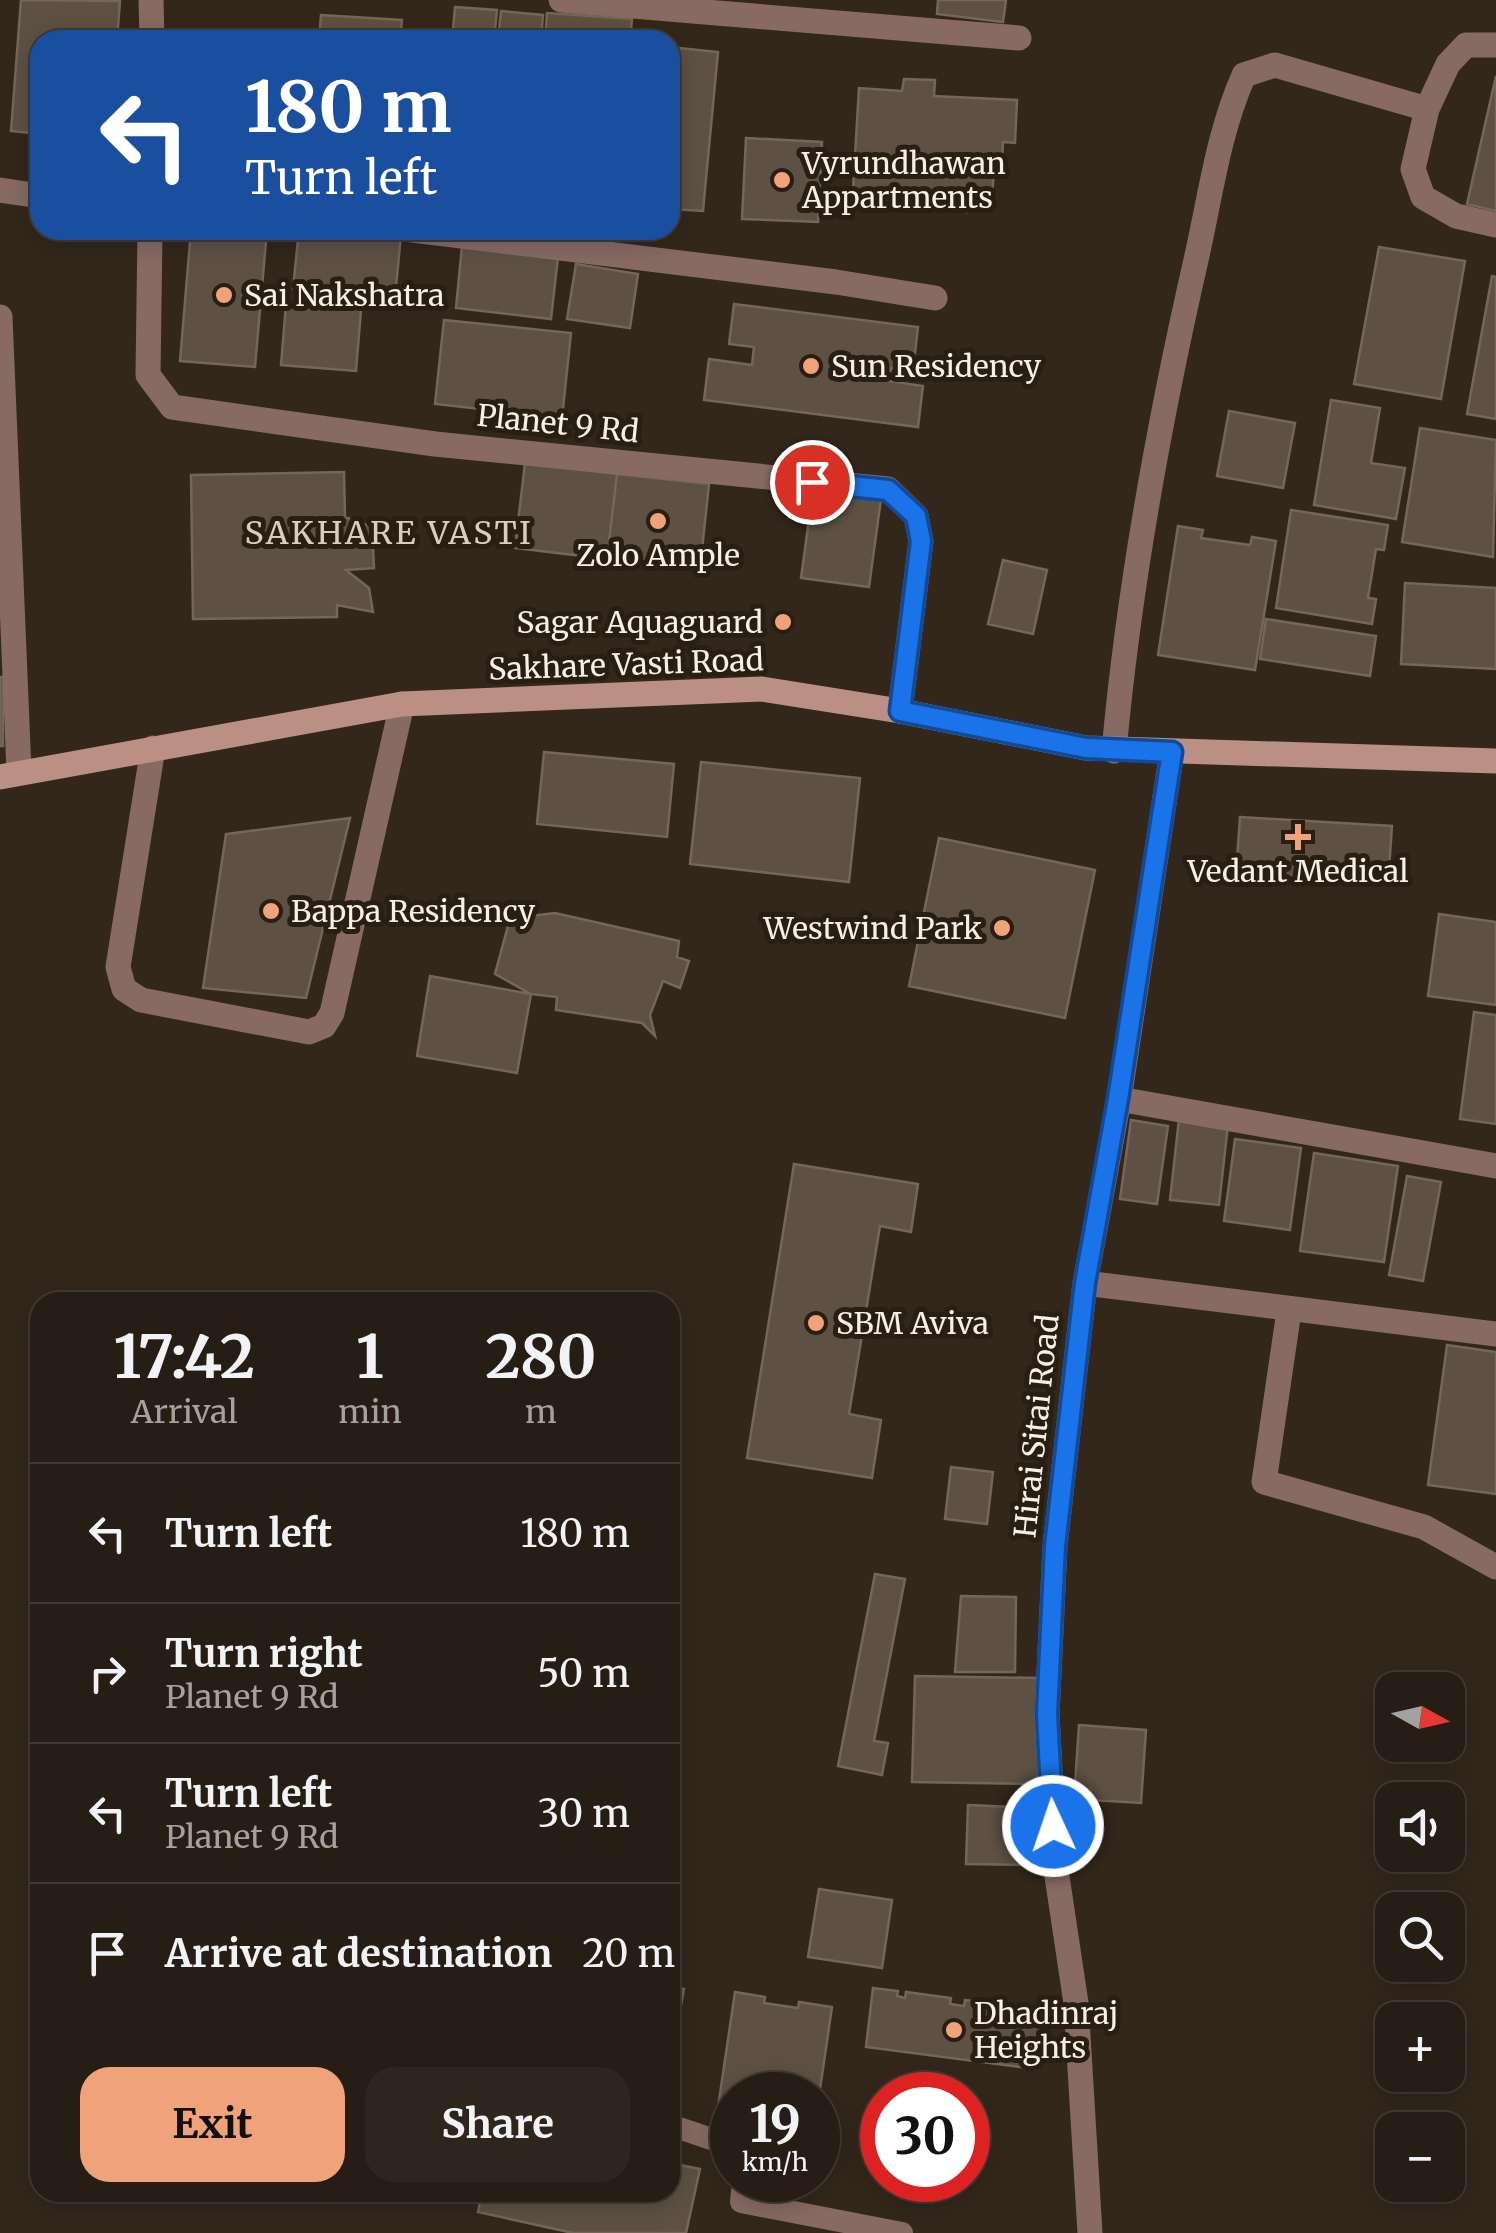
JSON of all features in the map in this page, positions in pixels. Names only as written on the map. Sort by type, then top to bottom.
[{"type":"street","points":[[151,0],[152,30]]},
{"type":"street","points":[[561,0],[1019,38]]},
{"type":"street","points":[[1496,45],[1466,45],[1448,64],[1427,109],[1414,169],[1423,197],[1456,216],[1496,225]]},
{"type":"street","points":[[1114,751],[1138,554],[1173,362],[1234,98],[1244,76],[1275,65],[1427,109]]},
{"type":"street","points":[[0,190],[30,194]]},
{"type":"street","name":"Planet 9 Rd","points":[[150,240],[148,375],[172,406],[435,444],[888,490],[916,516],[921,541],[900,711]]},
{"type":"street","points":[[494,240],[936,298]]},
{"type":"street","points":[[0,317],[9,774]]},
{"type":"street","name":"Sakhare Vasti Road","points":[[9,774],[402,704],[762,689],[1114,751],[1496,761]]},
{"type":"street","points":[[153,748],[118,967],[124,988],[141,1000],[309,1032],[324,1026],[332,1013],[402,704]]},
{"type":"street","name":"Hirai Sitai Road","points":[[1090,2233],[1076,2003],[1054,1862],[1047,1714],[1055,1546],[1085,1283],[1172,752]]},
{"type":"street","points":[[1118,1099],[1496,1166]]},
{"type":"street","points":[[1085,1283],[1496,1334]]},
{"type":"street","points":[[1289,1311],[1264,1482],[1424,1527],[1496,1567]]},
{"type":"lane","points":[[680,2128],[710,2139]]},
{"type":"lane","points":[[741,2202],[902,2233]]},
{"type":"building","points":[[21,0],[120,1],[118,30],[30,30],[30,133],[11,131]]},
{"type":"building","points":[[938,0],[1006,0],[1003,22],[937,14]]},
{"type":"building","points":[[455,7],[497,10],[495,30],[453,30]]},
{"type":"building","points":[[501,11],[543,15],[542,30],[499,30]]},
{"type":"building","points":[[547,13],[632,19],[631,30],[546,30]]},
{"type":"building","points":[[321,15],[402,20],[401,30],[320,30]]},
{"type":"building","points":[[680,48],[718,52],[703,211],[680,210]]},
{"type":"building","points":[[1496,76],[1496,211],[1467,204]]},
{"type":"building","points":[[904,79],[935,80],[934,96],[1017,100],[1015,143],[1003,142],[1002,164],[994,164],[992,203],[968,202],[967,212],[852,206],[859,88],[902,91]]},
{"type":"building","name":"Vyrundhawan Appartments","points":[[746,138],[822,142],[818,222],[742,219]]},
{"type":"building","name":"Sai Nakshatra","points":[[190,240],[266,240],[255,367],[180,361]]},
{"type":"building","points":[[298,240],[401,240],[395,297],[293,288]]},
{"type":"building","points":[[462,246],[558,257],[551,319],[456,308]]},
{"type":"building","points":[[1379,247],[1465,261],[1441,399],[1354,384]]},
{"type":"building","points":[[576,264],[638,274],[630,328],[567,319]]},
{"type":"building","points":[[1492,276],[1496,277],[1496,419],[1467,414]]},
{"type":"building","points":[[286,304],[361,310],[356,371],[281,365]]},
{"type":"building","name":"Sun Residency","points":[[734,304],[918,327],[913,371],[891,368],[889,381],[923,386],[918,427],[704,400],[709,359],[752,365],[754,347],[729,344]]},
{"type":"building","points":[[444,320],[571,333],[562,418],[435,404]]},
{"type":"building","points":[[1331,400],[1380,408],[1371,463],[1405,468],[1396,519],[1314,505]]},
{"type":"building","points":[[1229,411],[1295,423],[1283,488],[1217,476]]},
{"type":"building","points":[[1420,428],[1496,440],[1493,557],[1402,542]]},
{"type":"building","points":[[525,463],[617,474],[607,559],[515,548]]},
{"type":"building","points":[[344,472],[345,517],[372,527],[374,568],[346,570],[369,588],[373,612],[337,605],[337,617],[193,619],[191,475]]},
{"type":"building","name":"Zolo Ample","points":[[617,474],[709,484],[700,569],[607,559]]},
{"type":"building","points":[[813,490],[881,499],[869,587],[801,578]]},
{"type":"building","points":[[1291,510],[1388,525],[1384,550],[1376,549],[1368,598],[1376,599],[1372,624],[1276,608]]},
{"type":"building","points":[[1178,526],[1203,530],[1201,538],[1250,545],[1252,537],[1276,541],[1255,670],[1158,655]]},
{"type":"building","points":[[1003,560],[1047,570],[1033,634],[988,624]]},
{"type":"building","points":[[1405,583],[1496,588],[1496,669],[1401,664]]},
{"type":"building","points":[[1266,619],[1376,636],[1370,676],[1260,659]]},
{"type":"building","points":[[3,677],[3,746],[0,746]]},
{"type":"building","points":[[544,752],[674,764],[667,837],[537,824]]},
{"type":"building","points":[[701,762],[860,778],[849,882],[690,864]]},
{"type":"building","points":[[1240,817],[1392,826],[1388,884],[1236,874]]},
{"type":"building","name":"Bappa Residency","points":[[350,818],[306,998],[203,988],[226,834]]},
{"type":"building","name":"Westwind Park","points":[[939,838],[1095,870],[1065,1018],[909,986]]},
{"type":"building","points":[[512,911],[530,916],[555,913],[679,941],[677,957],[689,961],[680,988],[663,981],[650,1015],[655,1036],[642,1023],[556,1010],[557,997],[531,994],[495,974]]},
{"type":"building","points":[[1439,914],[1496,922],[1496,1005],[1428,996]]},
{"type":"building","points":[[430,976],[531,994],[517,1073],[417,1056]]},
{"type":"building","points":[[1474,1012],[1496,1015],[1496,1124],[1460,1119]]},
{"type":"building","points":[[1179,1119],[1228,1125],[1219,1205],[1170,1200]]},
{"type":"building","points":[[1131,1120],[1168,1126],[1157,1204],[1120,1199]]},
{"type":"building","points":[[1235,1139],[1301,1148],[1290,1230],[1224,1221]]},
{"type":"building","points":[[1314,1153],[1398,1166],[1384,1262],[1300,1251]]},
{"type":"building","name":"SBM Aviva","points":[[794,1164],[918,1184],[911,1232],[880,1226],[849,1414],[881,1420],[872,1478],[747,1458]]},
{"type":"building","points":[[1407,1176],[1441,1182],[1423,1281],[1389,1275]]},
{"type":"building","points":[[1447,1345],[1496,1352],[1496,1494],[1428,1485]]},
{"type":"building","points":[[951,1467],[993,1472],[987,1524],[945,1519]]},
{"type":"building","points":[[875,1574],[905,1579],[874,1741],[888,1743],[882,1775],[838,1766]]},
{"type":"building","points":[[961,1596],[1016,1597],[1015,1672],[955,1672]]},
{"type":"building","points":[[915,1676],[1040,1678],[1038,1784],[912,1782]]},
{"type":"building","points":[[1079,1725],[1146,1730],[1141,1803],[1074,1799]]},
{"type":"building","points":[[968,1805],[1038,1808],[1032,1865],[966,1864]]},
{"type":"building","points":[[819,1889],[892,1900],[882,1968],[808,1957]]},
{"type":"building","name":"Dhadinraj Heights","points":[[873,1988],[898,1991],[897,1996],[905,1998],[906,1992],[951,1998],[950,2004],[964,2006],[965,2000],[1003,2004],[1002,2011],[1010,2012],[1011,2005],[1042,2009],[1035,2069],[866,2047]]},
{"type":"building","points":[[735,1992],[765,1997],[764,2003],[798,2008],[799,2002],[832,2007],[823,2072],[723,2072]]},
{"type":"building","points":[[680,2165],[700,2169],[686,2233],[573,2233],[478,2212],[480,2202],[680,2202]]},
{"type":"place","name":"Vyrundhawan Appartments","points":[[782,180]]},
{"type":"place","name":"Sai Nakshatra","points":[[224,295]]},
{"type":"place","name":"Sun Residency","points":[[811,366]]},
{"type":"place","name":"Zolo Ample","points":[[658,521]]},
{"type":"place","name":"Sagar Aquaguard","points":[[783,622]]},
{"type":"place","name":"Vedant Medical","points":[[1298,837]]},
{"type":"place","name":"Bappa Residency","points":[[271,911]]},
{"type":"place","name":"Westwind Park","points":[[1002,928]]},
{"type":"place","name":"SBM Aviva","points":[[816,1323]]},
{"type":"place","name":"Dhadinraj Heights","points":[[954,2030]]},
{"type":"district","name":"SAKHARE VASTI","points":[[389,533]]},
{"type":"route","points":[[812,482],[888,490],[916,516],[921,541],[900,711],[1086,748],[1172,752],[1085,1283],[1055,1546],[1047,1714],[1053,1826]]}]
